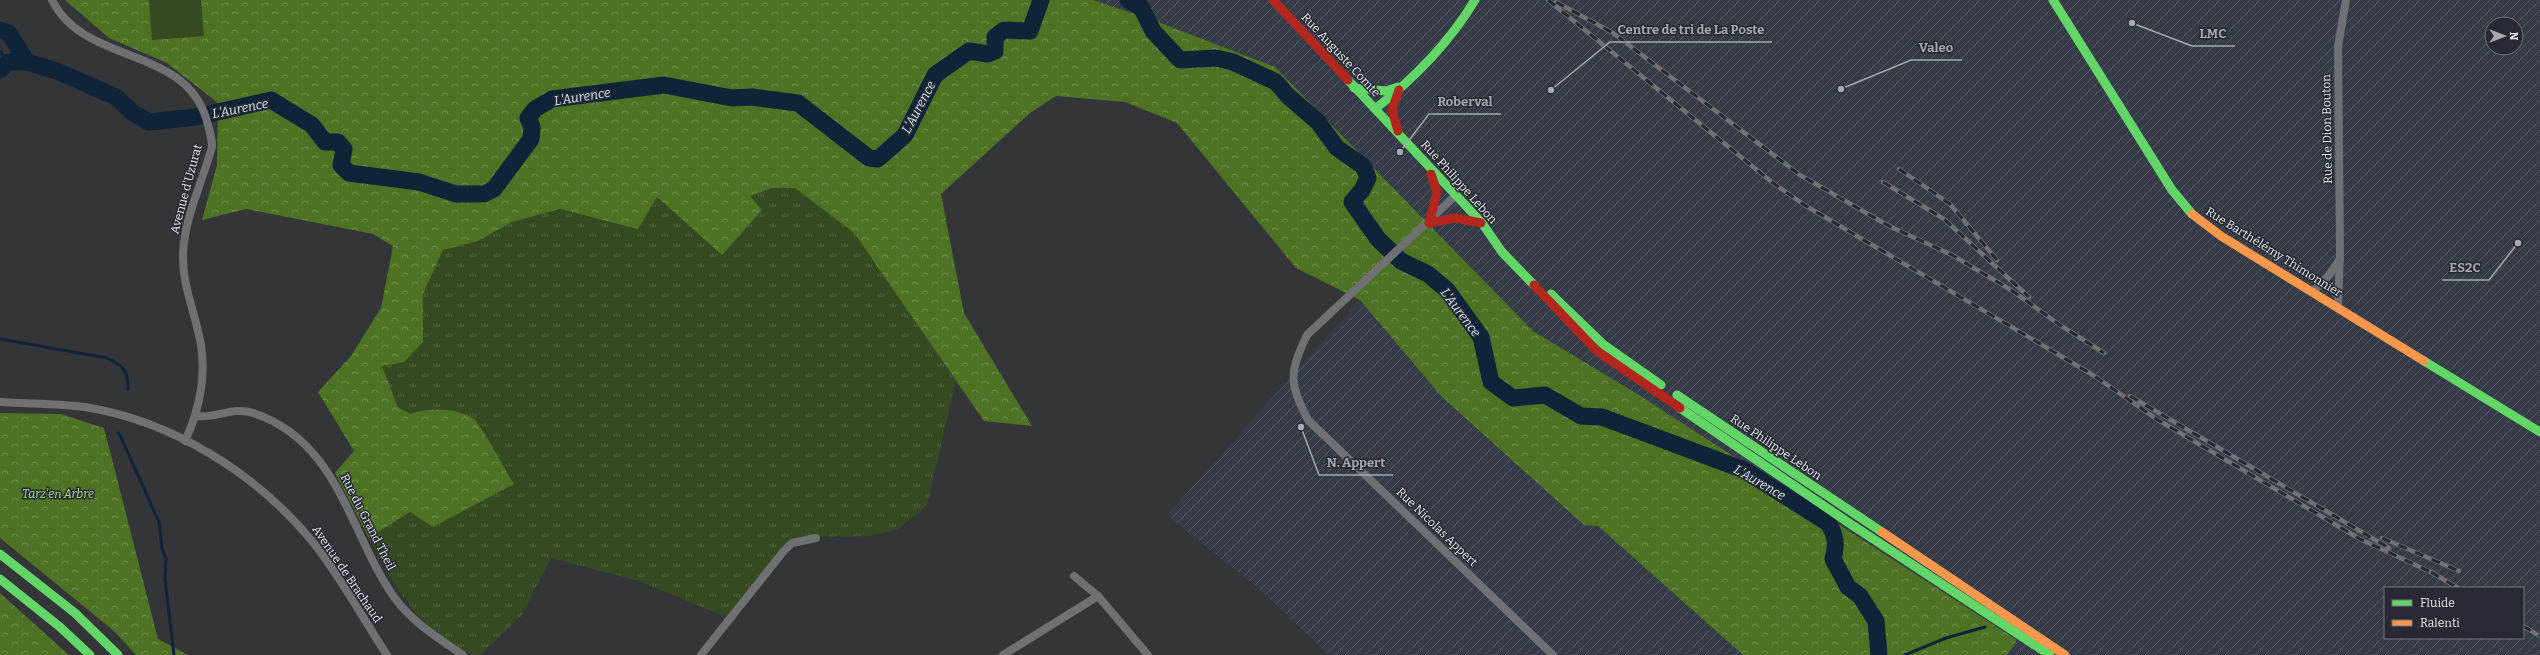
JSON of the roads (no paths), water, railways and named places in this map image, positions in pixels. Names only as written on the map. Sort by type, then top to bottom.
[{"type":"street","name":"Avenue d'Uzurat","points":[[52,0],[64,19],[75,29],[172,73],[202,104],[207,120],[212,138],[212,147],[189,216],[183,253],[183,273],[199,333],[203,360],[196,416],[185,440]]},
{"type":"street","name":"Rue Auguste Comte","points":[[1273,0],[1375,109]]},
{"type":"street","points":[[1375,109],[1428,62],[1456,31],[1475,0]]},
{"type":"street","name":"Rue Barthélémy Thimonnier","points":[[2054,0],[2172,190],[2186,209],[2221,236],[2338,306],[2540,432]]},
{"type":"street","name":"Rue de Dion Bouton","points":[[2338,306],[2340,259],[2338,46],[2346,0]]},
{"type":"street","points":[[1354,88],[1386,91],[1400,86]]},
{"type":"street","points":[[1398,134],[1392,110],[1400,86]]},
{"type":"street","name":"Rue Philippe Lebon","points":[[1375,109],[1455,196],[1482,223],[1502,252],[1597,351],[1852,525],[2050,655]]},
{"type":"street","points":[[1429,168],[1437,192],[1429,223]]},
{"type":"street","name":"Rue Nicolas Appert","points":[[1455,196],[1399,252],[1307,336],[1298,354],[1292,375],[1296,398],[1308,420],[1553,655]]},
{"type":"street","points":[[1429,223],[1442,218],[1456,217],[1482,223]]},
{"type":"street","name":"Rue Philippe Lebon","points":[[1492,236],[1509,248],[1550,293],[1604,345],[2066,655]]},
{"type":"street","points":[[2313,291],[2329,275],[2340,259]]},
{"type":"street","name":"Avenue de Brachaud","points":[[0,402],[84,407],[125,416],[200,447],[256,484],[285,511],[313,542],[386,655]]},
{"type":"street","name":"Rue du Grand Theil","points":[[196,416],[214,417],[236,411],[254,413],[282,426],[310,450],[334,480],[394,597],[410,617],[464,655]]},
{"type":"street","points":[[701,655],[783,552],[792,543],[816,538]]},
{"type":"street","points":[[0,554],[75,613],[118,655]]},
{"type":"street","points":[[1074,576],[1098,596],[1148,655]]},
{"type":"street","points":[[0,579],[60,627],[90,655]]},
{"type":"street","points":[[1003,655],[1098,596]]},
{"type":"waterway","name":"L'Aurence","points":[[0,30],[9,33],[27,62],[57,71],[116,97],[133,113],[149,122],[196,117],[271,100],[312,125],[325,142],[338,142],[344,149],[341,165],[349,173],[419,182],[456,194],[484,194],[494,189],[531,139],[532,127],[528,118],[535,109],[552,99],[664,85],[732,98],[752,97],[798,103],[869,158],[878,159],[905,135],[935,75],[969,51],[988,54],[995,51],[995,37],[1004,30],[1030,31],[1041,0]]},
{"type":"waterway","name":"L'Aurence","points":[[1128,0],[1141,7],[1153,31],[1180,60],[1216,58],[1233,62],[1276,82],[1288,96],[1318,122],[1337,148],[1363,166],[1368,178],[1362,190],[1352,202],[1378,239],[1401,261],[1428,274],[1447,290],[1481,337],[1491,382],[1513,398],[1545,395],[1581,416],[1602,417],[1744,470],[1828,523],[1835,540],[1833,559],[1848,587],[1860,596],[1876,621],[1879,655]]},
{"type":"waterway","points":[[0,51],[8,62]]},
{"type":"waterway","points":[[0,70],[8,62],[27,62]]},
{"type":"waterway","points":[[0,339],[107,358],[117,363],[124,370],[127,378],[128,389]]},
{"type":"waterway","points":[[119,433],[159,522],[162,548],[166,559],[165,579],[174,655]]},
{"type":"waterway","points":[[1905,655],[1946,638],[1985,627]]},
{"type":"railway","points":[[1548,0],[1773,183],[1806,206],[2093,375],[2158,420],[2360,539],[2435,574]]},
{"type":"railway","points":[[1556,2],[1613,33],[1800,175],[1889,226],[1952,255],[2011,290],[2060,325],[2104,353]]},
{"type":"railway","points":[[1899,169],[1950,204],[1997,260]]},
{"type":"railway","points":[[1883,182],[1944,219],[2029,297]]},
{"type":"railway","points":[[2130,396],[2389,548]]},
{"type":"railway","points":[[2382,538],[2459,571]]},
{"type":"railway","points":[[2431,572],[2456,587]]},
{"type":"railway","points":[[2524,627],[2540,636]]},
{"type":"place","name":"LMC","points":[[2132,23]]},
{"type":"place","name":"Valeo","points":[[1841,89]]},
{"type":"place","name":"Centre de tri de La Poste","points":[[1551,90]]},
{"type":"place","name":"Roberval","points":[[1400,152]]},
{"type":"place","name":"ES2C","points":[[2518,243]]},
{"type":"place","name":"N. Appert","points":[[1301,427]]},
{"type":"park label","name":"Tarz'en Arbre","points":[[58,494]]}]
